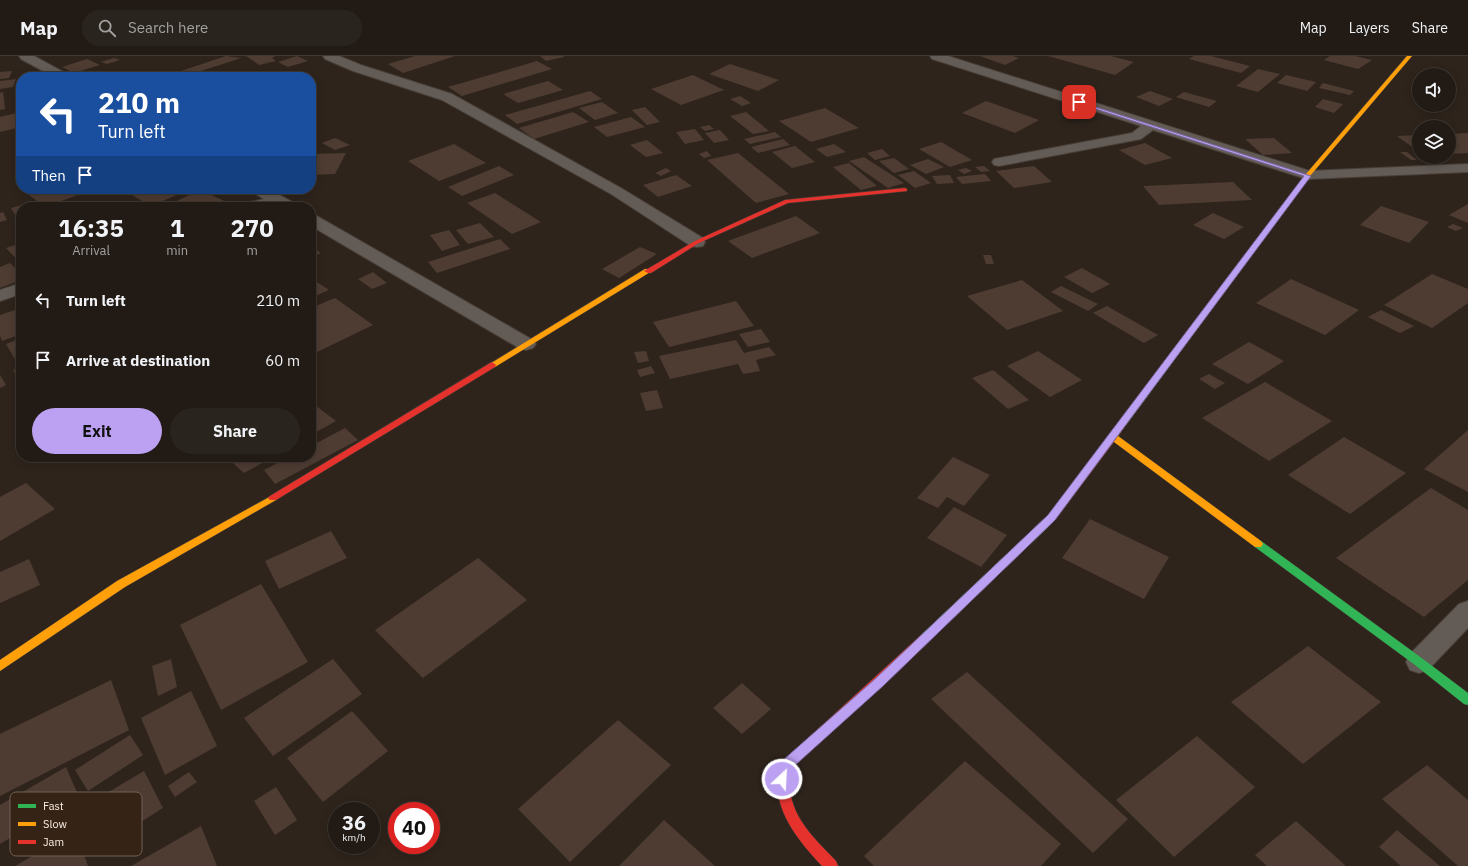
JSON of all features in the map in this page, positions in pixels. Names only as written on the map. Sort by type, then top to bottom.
[{"type":"street","points":[[26,56],[54,72]]},
{"type":"street","points":[[329,56],[357,68],[447,98],[616,191],[697,242]]},
{"type":"street","points":[[936,56],[1308,176]]},
{"type":"street","points":[[831,866],[808,841],[784,801],[782,779],[786,765],[879,682],[1052,518],[1308,176],[1410,56],[1416,56]]},
{"type":"street","points":[[999,162],[1136,136],[1151,125]]},
{"type":"street","points":[[0,666],[121,584],[247,514],[697,242],[787,201],[905,190]]},
{"type":"street","points":[[267,194],[281,202]]},
{"type":"street","points":[[316,222],[526,344]]},
{"type":"street","points":[[0,296],[16,290]]},
{"type":"street","points":[[1113,437],[1419,662],[1468,700]]},
{"type":"street","points":[[1419,662],[1468,611]]},
{"type":"lane","points":[[1308,176],[1468,168]]},
{"type":"building","points":[[226,56],[241,58],[198,72],[178,72]]},
{"type":"building","points":[[246,56],[275,56],[272,58],[276,61],[259,65]]},
{"type":"building","points":[[297,56],[308,61],[288,67],[278,62]]},
{"type":"building","points":[[415,56],[455,56],[403,73],[388,64]]},
{"type":"building","points":[[540,56],[564,56],[564,57],[546,61]]},
{"type":"building","points":[[980,56],[1013,56],[1019,58],[1005,65]]},
{"type":"building","points":[[1048,56],[1111,56],[1134,62],[1115,75]]},
{"type":"building","points":[[1194,56],[1211,56],[1250,66],[1241,73],[1189,59]]},
{"type":"building","points":[[1330,56],[1355,56],[1372,60],[1358,69],[1324,60]]},
{"type":"building","points":[[114,58],[120,60],[107,64],[101,62]]},
{"type":"building","points":[[87,59],[100,65],[77,72],[72,72],[62,67]]},
{"type":"building","points":[[537,61],[552,69],[462,96],[448,87]]},
{"type":"building","points":[[730,64],[779,80],[758,91],[709,74]]},
{"type":"building","points":[[1258,69],[1280,74],[1258,92],[1236,86]]},
{"type":"building","points":[[12,71],[9,78],[0,79],[0,72]]},
{"type":"building","points":[[693,75],[724,90],[681,105],[651,89]]},
{"type":"building","points":[[1286,75],[1316,82],[1307,91],[1277,83]]},
{"type":"building","points":[[16,79],[13,87],[0,89],[0,81]]},
{"type":"building","points":[[548,81],[563,90],[518,103],[503,94]]},
{"type":"building","points":[[1323,83],[1354,91],[1350,95],[1319,88]]},
{"type":"building","points":[[590,91],[602,99],[517,124],[505,115]]},
{"type":"building","points":[[1150,91],[1173,99],[1159,106],[1136,97]]},
{"type":"building","points":[[3,92],[5,109],[0,110],[0,93]]},
{"type":"building","points":[[1184,92],[1217,101],[1209,107],[1176,97]]},
{"type":"building","points":[[740,96],[751,103],[742,106],[730,99]]},
{"type":"building","points":[[1323,99],[1343,104],[1334,113],[1315,107]]},
{"type":"building","points":[[986,101],[1039,120],[1015,133],[962,113]]},
{"type":"building","points":[[602,102],[618,113],[595,120],[579,108]]},
{"type":"building","points":[[645,107],[660,122],[647,125],[632,110]]},
{"type":"building","points":[[825,108],[859,128],[811,142],[779,121]]},
{"type":"building","points":[[573,112],[589,122],[534,139],[519,128]]},
{"type":"building","points":[[746,112],[769,131],[753,134],[730,116]]},
{"type":"building","points":[[16,113],[16,128],[0,132],[0,117]]},
{"type":"building","points":[[631,117],[645,127],[607,137],[594,127]]},
{"type":"building","points":[[709,125],[714,129],[705,131],[700,127]]},
{"type":"building","points":[[695,129],[704,140],[685,144],[676,132]]},
{"type":"building","points":[[720,130],[729,140],[714,143],[705,133]]},
{"type":"building","points":[[775,132],[781,137],[750,144],[744,139]]},
{"type":"building","points":[[1468,133],[1468,153],[1456,154],[1456,134]]},
{"type":"building","points":[[1412,135],[1412,147],[1397,136]]},
{"type":"building","points":[[335,138],[350,145],[335,150],[322,143]]},
{"type":"building","points":[[1274,138],[1292,153],[1263,155],[1245,139]]},
{"type":"building","points":[[783,139],[790,145],[758,153],[751,147]]},
{"type":"building","points":[[647,140],[663,153],[646,157],[630,145]]},
{"type":"building","points":[[941,142],[972,160],[950,167],[919,149]]},
{"type":"building","points":[[1145,143],[1172,158],[1145,165],[1119,150]]},
{"type":"building","points":[[454,144],[486,163],[439,181],[408,161]]},
{"type":"building","points":[[834,144],[846,152],[827,157],[816,149]]},
{"type":"building","points":[[795,146],[815,162],[792,168],[772,152]]},
{"type":"building","points":[[882,149],[890,156],[875,160],[867,153]]},
{"type":"building","points":[[707,151],[711,156],[704,158],[699,154]]},
{"type":"building","points":[[1400,152],[1407,152],[1412,156],[1411,160]]},
{"type":"building","points":[[346,153],[335,174],[316,175],[316,154]]},
{"type":"building","points":[[738,153],[789,194],[756,203],[707,160]]},
{"type":"building","points":[[864,157],[904,183],[888,188],[849,161]]},
{"type":"building","points":[[894,158],[909,169],[894,173],[879,161]]},
{"type":"building","points":[[928,159],[944,167],[926,174],[910,165]]},
{"type":"building","points":[[849,163],[877,186],[861,190],[833,167]]},
{"type":"building","points":[[499,166],[514,175],[462,196],[448,187]]},
{"type":"building","points":[[984,166],[990,171],[981,172],[975,167]]},
{"type":"building","points":[[1034,166],[1052,182],[1014,188],[996,171]]},
{"type":"building","points":[[666,168],[671,171],[661,176],[655,173]]},
{"type":"building","points":[[966,168],[972,171],[964,174],[958,170]]},
{"type":"building","points":[[914,171],[931,183],[915,188],[898,175]]},
{"type":"building","points":[[985,174],[991,181],[962,184],[956,177]]},
{"type":"building","points":[[676,175],[692,186],[658,197],[643,185]]},
{"type":"building","points":[[950,175],[954,183],[937,184],[932,176]]},
{"type":"building","points":[[1233,182],[1252,200],[1159,205],[1143,186]]},
{"type":"building","points":[[495,193],[541,222],[512,234],[467,203]]},
{"type":"building","points":[[28,194],[80,194],[59,202],[38,202]]},
{"type":"building","points":[[130,194],[179,194],[160,202],[144,202]]},
{"type":"building","points":[[192,194],[209,194],[227,202],[175,202]]},
{"type":"building","points":[[1468,204],[1468,223],[1449,215]]},
{"type":"building","points":[[1381,206],[1429,222],[1409,243],[1360,225]]},
{"type":"building","points":[[16,207],[16,215],[15,215],[11,208]]},
{"type":"building","points":[[3,212],[7,220],[0,222],[0,213]]},
{"type":"building","points":[[1213,213],[1244,227],[1224,239],[1193,225]]},
{"type":"building","points":[[796,216],[820,233],[752,258],[728,241]]},
{"type":"building","points":[[480,223],[494,237],[468,244],[456,230]]},
{"type":"building","points":[[1453,224],[1463,228],[1456,231],[1447,227]]},
{"type":"building","points":[[449,230],[460,245],[442,251],[430,235]]},
{"type":"building","points":[[500,239],[510,249],[437,273],[428,262]]},
{"type":"building","points":[[16,245],[16,259],[6,248]]},
{"type":"building","points":[[640,247],[657,254],[619,278],[602,269]]},
{"type":"building","points":[[316,250],[321,253],[316,255]]},
{"type":"building","points":[[983,255],[991,255],[994,264],[986,264]]},
{"type":"building","points":[[10,263],[16,269],[16,282],[0,288],[0,267]]},
{"type":"building","points":[[1082,268],[1110,284],[1092,293],[1064,277]]},
{"type":"building","points":[[373,272],[387,283],[372,289],[358,279]]},
{"type":"building","points":[[1432,274],[1468,289],[1468,303],[1432,328],[1384,305]]},
{"type":"building","points":[[1291,279],[1359,310],[1325,335],[1256,303]]},
{"type":"building","points":[[1022,280],[1063,311],[1007,330],[967,296]]},
{"type":"building","points":[[316,281],[329,290],[316,296]]},
{"type":"building","points":[[1061,286],[1098,304],[1088,311],[1051,292]]},
{"type":"building","points":[[335,298],[373,325],[316,353],[316,306]]},
{"type":"building","points":[[736,301],[754,326],[669,347],[653,322]]},
{"type":"building","points":[[1107,306],[1158,335],[1144,343],[1093,313]]},
{"type":"building","points":[[16,310],[16,336],[2,341],[0,336],[0,315]]},
{"type":"building","points":[[1381,310],[1414,326],[1400,333],[1368,317]]},
{"type":"building","points":[[761,329],[770,342],[748,347],[739,334]]},
{"type":"building","points":[[16,340],[16,361],[6,344]]},
{"type":"building","points":[[736,340],[744,353],[769,347],[776,355],[756,360],[760,371],[743,374],[738,364],[670,379],[659,356]]},
{"type":"building","points":[[1249,342],[1284,361],[1248,384],[1212,364]]},
{"type":"building","points":[[646,351],[649,361],[638,363],[634,352]]},
{"type":"building","points":[[1038,351],[1082,380],[1050,397],[1007,366]]},
{"type":"building","points":[[651,366],[655,373],[640,377],[637,370]]},
{"type":"building","points":[[993,370],[1029,400],[1008,409],[972,378]]},
{"type":"building","points":[[1209,374],[1225,383],[1215,389],[1199,379]]},
{"type":"building","points":[[0,375],[6,385],[0,388]]},
{"type":"building","points":[[1265,382],[1332,421],[1269,461],[1202,418]]},
{"type":"building","points":[[657,390],[663,408],[646,411],[640,393]]},
{"type":"building","points":[[316,406],[336,421],[316,432]]},
{"type":"building","points":[[345,428],[358,440],[275,484],[264,470],[279,462],[316,462],[316,443]]},
{"type":"building","points":[[1468,430],[1468,492],[1424,469]]},
{"type":"building","points":[[1344,437],[1406,473],[1350,514],[1288,475]]},
{"type":"building","points":[[953,457],[990,475],[964,506],[947,497],[938,508],[917,498]]},
{"type":"building","points":[[232,462],[264,462],[244,473]]},
{"type":"building","points":[[26,483],[55,509],[0,541],[0,497]]},
{"type":"building","points":[[1431,488],[1468,510],[1468,580],[1424,617],[1336,558]]},
{"type":"building","points":[[954,507],[1007,535],[981,567],[927,538]]},
{"type":"building","points":[[1090,519],[1169,557],[1144,599],[1062,558]]},
{"type":"building","points":[[331,531],[347,558],[279,589],[265,561]]},
{"type":"building","points":[[478,558],[527,600],[423,678],[375,630]]},
{"type":"building","points":[[29,559],[40,585],[0,603],[0,572]]},
{"type":"building","points":[[261,584],[308,662],[221,710],[180,625]]},
{"type":"building","points":[[1308,646],[1381,702],[1303,764],[1231,702]]},
{"type":"building","points":[[171,659],[177,687],[158,696],[152,666]]},
{"type":"building","points":[[333,659],[362,694],[273,756],[244,718]]},
{"type":"building","points":[[967,672],[1128,819],[1093,853],[931,699]]},
{"type":"building","points":[[111,680],[129,730],[0,796],[0,734]]},
{"type":"building","points":[[742,683],[771,709],[742,734],[713,708]]},
{"type":"building","points":[[191,691],[217,746],[165,775],[141,718]]},
{"type":"building","points":[[352,711],[388,751],[323,802],[287,758]]},
{"type":"building","points":[[618,720],[671,765],[570,862],[518,809]]},
{"type":"building","points":[[130,735],[143,755],[88,791],[75,770]]},
{"type":"building","points":[[1197,736],[1255,787],[1174,857],[1116,800]]},
{"type":"building","points":[[965,761],[1061,844],[1041,866],[874,866],[864,856]]},
{"type":"building","points":[[1427,765],[1468,800],[1468,866],[1458,866],[1382,799]]},
{"type":"building","points":[[66,767],[77,792],[23,792]]},
{"type":"building","points":[[144,771],[163,808],[142,821],[142,792],[109,792]]},
{"type":"building","points":[[189,772],[197,782],[175,797],[168,786]]},
{"type":"building","points":[[276,787],[297,820],[275,835],[254,801]]},
{"type":"building","points":[[10,799],[10,838],[0,844],[0,805]]},
{"type":"building","points":[[664,820],[715,866],[619,866]]},
{"type":"building","points":[[1296,821],[1346,866],[1267,866],[1255,855]]},
{"type":"building","points":[[201,826],[217,866],[131,866]]},
{"type":"building","points":[[1397,830],[1440,866],[1401,866],[1379,847]]},
{"type":"building","points":[[32,856],[85,856],[88,866],[15,866]]},
{"type":"traffic: fast","points":[[1123,423],[1290,200]]},
{"type":"traffic: fast","points":[[925,638],[1046,523]]},
{"type":"traffic: fast","points":[[1258,544],[1419,662],[1468,700]]},
{"type":"traffic: slow","points":[[1290,200],[1308,175],[1410,56]]},
{"type":"traffic: slow","points":[[492,365],[648,271]]},
{"type":"traffic: slow","points":[[1123,423],[1113,437],[1258,544]]},
{"type":"traffic: slow","points":[[0,666],[121,584],[273,498]]},
{"type":"traffic: jam","points":[[648,271],[697,242],[787,201],[905,190]]},
{"type":"traffic: jam","points":[[273,498],[492,365]]},
{"type":"traffic: jam","points":[[1046,523],[1052,518],[1113,437]]},
{"type":"traffic: jam","points":[[831,866],[802,833],[787,807],[783,780],[787,765],[925,638]]},
{"type":"route","points":[[782,779],[786,765],[879,682],[1052,518],[1308,176],[1079,102]]}]
